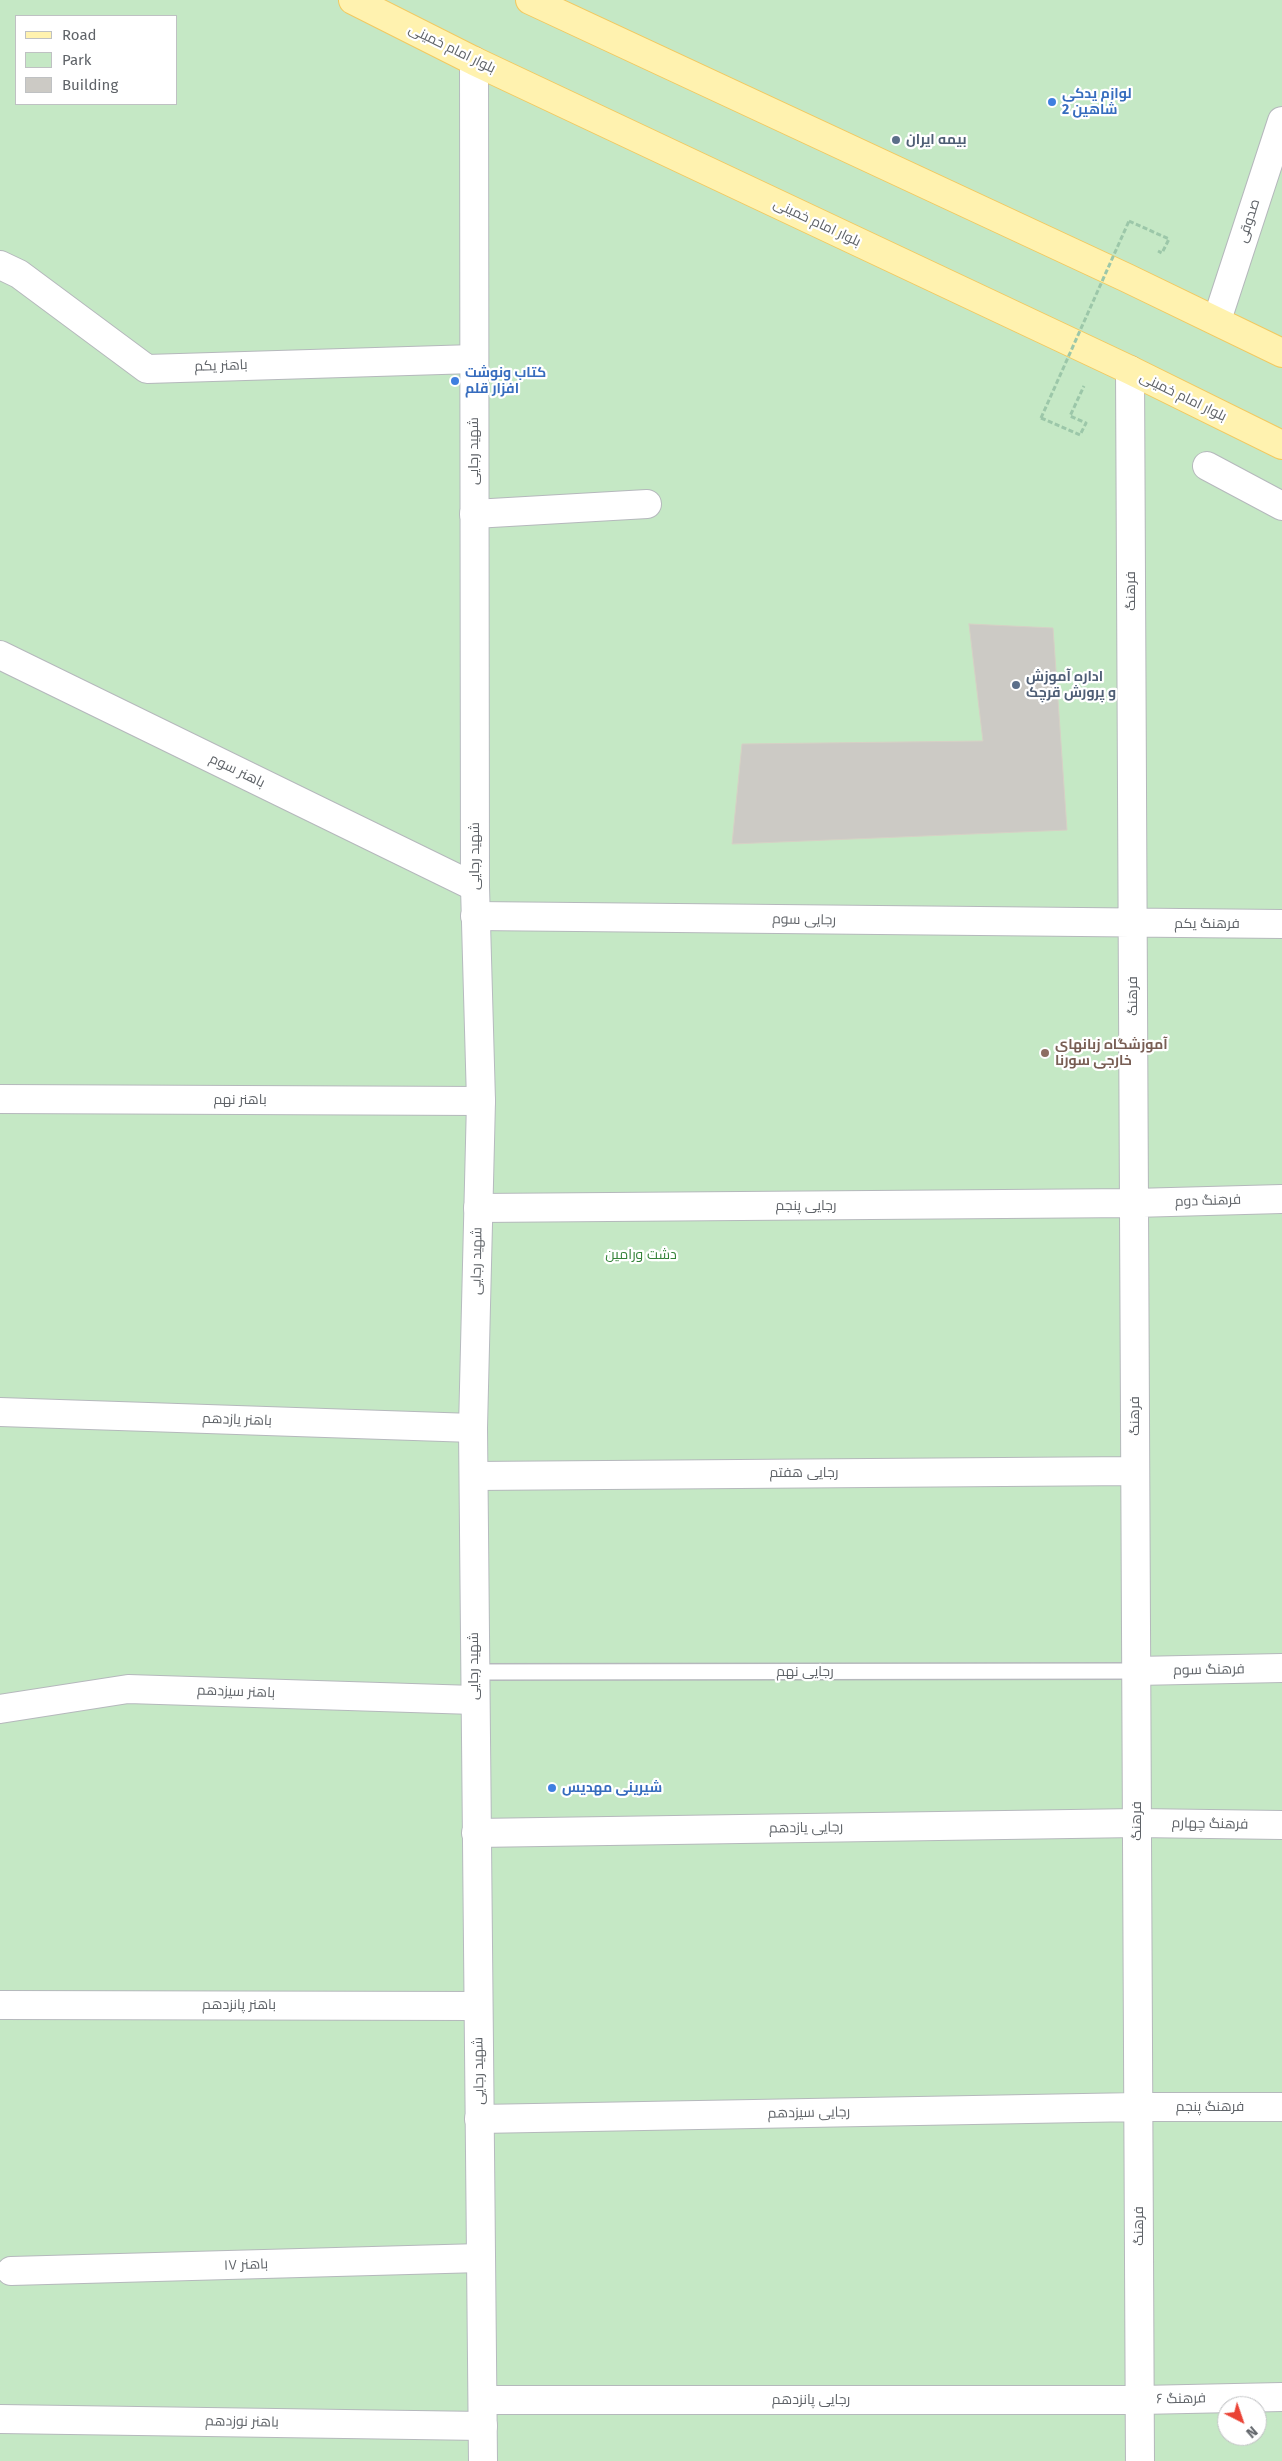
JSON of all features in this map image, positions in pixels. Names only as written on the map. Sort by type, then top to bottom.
[{"type":"main road","name":"بلوار امام خمینی","points":[[353,0],[474,60],[1130,370],[1282,445]]},
{"type":"main road","points":[[530,0],[1217,320],[1282,353]]},
{"type":"street","name":"شهید رجایی","points":[[474,60],[475,916],[481,1101],[473,1428],[474,1700],[484,2461]]},
{"type":"street","name":"صدوقی","points":[[1217,320],[1282,121]]},
{"type":"street","name":"باهنر یکم","points":[[0,265],[19,274],[147,368],[474,359]]},
{"type":"street","name":"فرهنگ","points":[[1130,370],[1140,2461]]},
{"type":"street","points":[[1207,466],[1282,506]]},
{"type":"street","points":[[474,514],[647,504]]},
{"type":"street","name":"باهنر سوم","points":[[0,654],[475,887]]},
{"type":"street","name":"رجایی سوم","points":[[475,916],[1132,924]]},
{"type":"street","name":"فرهنگ یکم","points":[[1132,924],[1282,924]]},
{"type":"street","name":"باهنر نهم","points":[[1,1098],[481,1101]]},
{"type":"street","name":"فرهنگ دوم","points":[[1134,1203],[1282,1199]]},
{"type":"street","name":"رجایی پنجم","points":[[478,1208],[1134,1203]]},
{"type":"street","name":"باهنر یازدهم","points":[[0,1412],[473,1428]]},
{"type":"street","name":"رجایی هفتم","points":[[474,1476],[1135,1471]]},
{"type":"street","name":"فرهنگ سوم","points":[[1136,1672],[1282,1668]]},
{"type":"street","name":"باهنر سیزدهم","points":[[0,1709],[128,1688],[474,1700]]},
{"type":"street","name":"فرهنگ چهارم","points":[[1137,1823],[1282,1825]]},
{"type":"street","name":"رجایی یازدهم","points":[[476,1833],[1137,1823]]},
{"type":"street","name":"باهنر پانزدهم","points":[[0,2005],[478,2006]]},
{"type":"street","name":"فرهنگ پنجم","points":[[1138,2106],[1282,2108]]},
{"type":"street","name":"رجایی سیزدهم","points":[[479,2119],[1138,2106]]},
{"type":"street","name":"باهنر ۱۷","points":[[11,2272],[481,2258]]},
{"type":"street","name":"فرهنگ ۶","points":[[1140,2400],[1282,2397]]},
{"type":"street","name":"رجایی پانزدهم","points":[[483,2413],[1140,2400]]},
{"type":"street","name":"باهنر نوزدهم","points":[[0,2419],[483,2413]]},
{"type":"lane","name":"رجایی نهم","points":[[474,1672],[1136,1672]]},
{"type":"path","points":[[1070,416],[1086,423],[1080,435],[1041,418],[1129,221],[1169,239],[1162,253],[1156,250]]},
{"type":"green space","name":"دشت ورامین","points":[[0,0],[1282,0],[1282,2461],[0,2461]]},
{"type":"building","name":"اداره آموزش و پرورش قرچک","points":[[969,624],[1053,628],[1067,830],[732,844],[742,744],[983,741]]},
{"type":"place","name":"لوازم یدکی شاهین 2","points":[[1052,102]]},
{"type":"place","name":"بیمه ایران","points":[[896,140]]},
{"type":"place","name":"کتاب ونوشت افزار قلم","points":[[455,381]]},
{"type":"place","name":"اداره آموزش و پرورش قرچک","points":[[1016,685]]},
{"type":"place","name":"آموزشگاه زبانهای خارجی سورنا","points":[[1045,1053]]},
{"type":"place","name":"شیرینی مهدیس","points":[[552,1788]]}]
